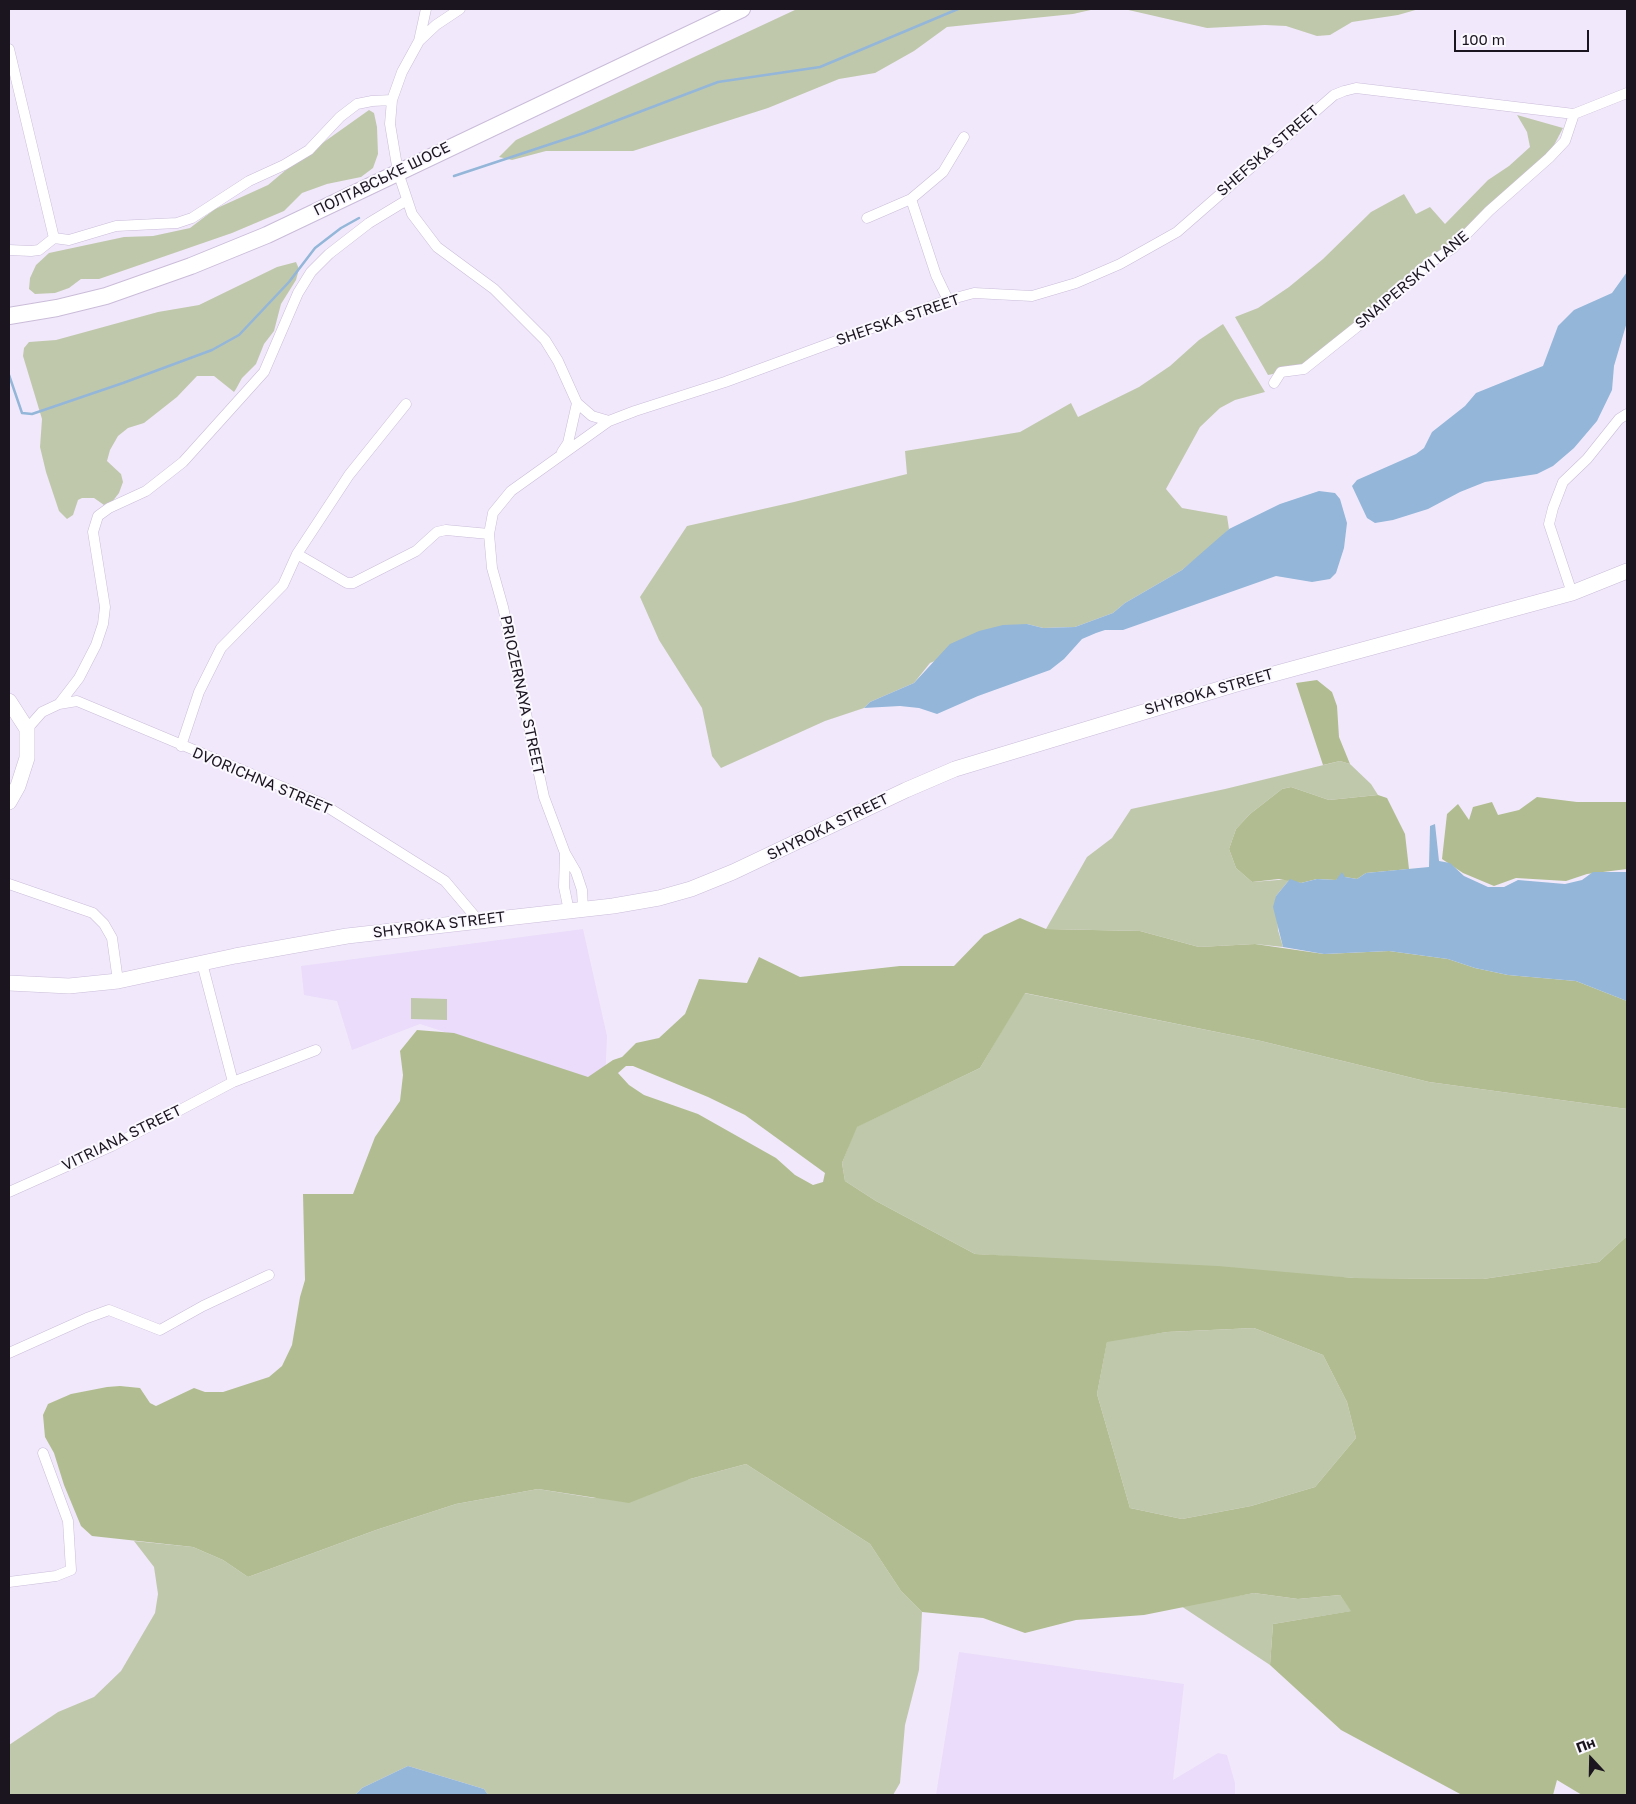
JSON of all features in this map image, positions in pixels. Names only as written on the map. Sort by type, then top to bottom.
[{"type":"main road","name":"ПОЛТАВСЬКЕ ШОСЕ","points":[[9,316],[57,308],[106,296],[191,266],[267,235],[742,9]]},
{"type":"main road","name":"SHYROKA STREET","points":[[9,983],[68,986],[118,981],[347,936],[576,910],[659,898],[691,889],[733,872],[906,790],[955,769],[1233,685],[1572,593],[1627,571]]},
{"type":"main road","points":[[9,701],[27,728],[27,758],[18,786],[9,802]]},
{"type":"street","points":[[426,9],[419,41],[402,72],[392,100],[390,124],[398,172],[412,214],[437,247],[494,289],[545,340],[558,361],[577,403],[592,416],[609,421]]},
{"type":"street","points":[[419,41],[460,9]]},
{"type":"street","points":[[9,49],[54,238]]},
{"type":"street","name":"SHEFSKA STREET","points":[[489,534],[493,513],[510,490],[609,421],[948,300],[974,293],[1032,296],[1068,286],[1120,264],[1177,232],[1334,95],[1344,91],[1356,88],[1574,114],[1627,93]]},
{"type":"street","points":[[9,250],[39,250],[54,238],[69,240],[116,226],[177,224],[192,218],[249,181],[284,165],[309,150],[340,117],[357,104],[392,100]]},
{"type":"street","name":"SNAIPERSKYI LANE","points":[[1274,383],[1281,372],[1304,369],[1398,292],[1428,264],[1453,248],[1489,211],[1549,158],[1565,141],[1574,114]]},
{"type":"street","points":[[867,218],[911,199],[943,172],[964,136]]},
{"type":"street","points":[[911,199],[936,275],[948,300]]},
{"type":"street","points":[[59,704],[79,678],[96,645],[103,624],[106,606],[92,532],[98,516],[109,508],[146,491],[183,462],[264,372],[298,294],[311,272],[329,254],[369,224],[407,200]]},
{"type":"street","points":[[560,455],[568,444],[577,403]]},
{"type":"street","points":[[181,746],[199,692],[221,648],[283,585],[297,554],[349,475],[406,404]]},
{"type":"street","points":[[1572,593],[1549,524],[1553,508],[1563,482],[1587,459],[1619,419],[1627,414]]},
{"type":"street","points":[[297,554],[347,582],[353,582],[416,551],[437,532],[446,530],[489,534]]},
{"type":"street","name":"PRIOZERNAYA STREET","points":[[489,534],[492,568],[503,607],[544,797],[565,853]]},
{"type":"street","name":"DVORICHNA STREET","points":[[27,728],[42,712],[59,704],[77,701],[321,803],[445,881],[478,920]]},
{"type":"street","points":[[565,853],[576,872],[582,890],[576,910]]},
{"type":"street","points":[[565,853],[564,887],[576,910]]},
{"type":"street","points":[[9,884],[93,913],[104,924],[112,938],[118,981]]},
{"type":"street","points":[[202,963],[233,1082]]},
{"type":"street","name":"VITRIANA STREET","points":[[9,1192],[112,1146],[233,1082],[316,1050]]},
{"type":"street","points":[[9,1353],[109,1310],[160,1330],[202,1306],[268,1275]]},
{"type":"street","points":[[9,1582],[56,1576],[71,1570],[68,1521],[43,1452]]},
{"type":"shaded area","points":[[583,929],[607,1036],[605,1084],[420,1024],[352,1050],[337,1001],[304,995],[301,966]]},
{"type":"shaded area","points":[[959,1652],[1184,1684],[1173,1780],[1218,1753],[1227,1755],[1235,1783],[1235,1795],[936,1795]]},
{"type":"green space","points":[[797,9],[1095,9],[1073,14],[947,27],[914,51],[875,73],[839,79],[768,108],[633,151],[546,151],[512,160],[499,157],[516,140]]},
{"type":"green space","points":[[1124,9],[1419,9],[1398,15],[1352,22],[1330,35],[1317,36],[1286,26],[1265,25],[1207,28]]},
{"type":"green space","points":[[369,110],[374,113],[377,127],[378,154],[373,168],[361,177],[327,184],[302,193],[284,211],[232,233],[99,279],[81,279],[69,288],[55,293],[35,294],[29,289],[30,278],[36,265],[49,253],[124,237],[153,236],[190,228],[215,209],[268,185],[293,164]]},
{"type":"green space","points":[[1517,115],[1563,128],[1552,149],[1458,237],[1367,316],[1302,368],[1268,375],[1235,317],[1258,308],[1289,287],[1323,259],[1371,212],[1404,194],[1416,214],[1430,207],[1445,224],[1488,180],[1509,166],[1530,147],[1527,132]]},
{"type":"green space","points":[[296,262],[299,269],[296,280],[281,304],[274,331],[264,344],[256,364],[242,378],[234,392],[214,376],[197,376],[177,397],[144,423],[128,428],[118,436],[110,450],[107,461],[121,474],[123,482],[119,493],[112,502],[104,505],[94,498],[78,500],[73,515],[67,519],[59,511],[40,447],[42,419],[23,356],[24,348],[29,342],[56,340],[158,312],[199,305],[277,267]]},
{"type":"green space","points":[[1223,324],[1265,392],[1235,400],[1220,408],[1200,427],[1166,489],[1182,508],[1227,516],[1229,529],[1215,543],[1182,570],[1125,603],[1113,613],[1075,627],[1043,628],[1027,624],[930,663],[914,683],[870,702],[864,708],[825,721],[721,768],[712,756],[702,708],[659,640],[640,597],[687,526],[907,474],[905,451],[1020,432],[1071,403],[1078,417],[1139,387],[1170,366],[1199,340]]},
{"type":"green space","points":[[1317,680],[1332,692],[1337,706],[1339,737],[1350,764],[1340,761],[1323,765],[1296,683]]},
{"type":"green space","points":[[1340,761],[1350,764],[1371,784],[1378,795],[1329,800],[1291,787],[1282,789],[1250,814],[1236,829],[1229,849],[1236,868],[1252,882],[1290,879],[1276,896],[1278,930],[1283,947],[1255,944],[1199,947],[1140,931],[1046,929],[1087,857],[1112,838],[1131,809],[1225,789]]},
{"type":"green space","points":[[1291,787],[1329,800],[1378,795],[1387,798],[1405,834],[1409,869],[1366,873],[1357,879],[1345,877],[1336,880],[1317,879],[1301,883],[1279,879],[1252,882],[1236,868],[1229,849],[1236,829],[1250,814],[1282,789]]},
{"type":"green space","points":[[1537,797],[1577,802],[1627,802],[1627,869],[1587,874],[1566,881],[1516,878],[1494,886],[1463,873],[1442,859],[1447,814],[1458,804],[1469,820],[1473,807],[1492,802],[1498,815],[1519,810]]},
{"type":"green space","points":[[1020,918],[1046,929],[1140,931],[1199,947],[1255,944],[1324,954],[1389,951],[1448,959],[1475,968],[1508,975],[1576,981],[1627,1001],[1627,1109],[1429,1082],[1261,1041],[1025,993],[980,1068],[857,1127],[842,1163],[845,1181],[876,1201],[975,1254],[1218,1266],[1354,1278],[1483,1279],[1599,1262],[1627,1236],[1627,1795],[1582,1795],[1557,1780],[1553,1795],[1462,1795],[1341,1730],[1270,1665],[1273,1624],[1351,1611],[1340,1595],[1298,1599],[1254,1593],[1144,1615],[1076,1620],[1025,1633],[983,1618],[922,1612],[901,1591],[870,1544],[746,1464],[690,1479],[629,1503],[538,1489],[456,1504],[376,1530],[248,1577],[223,1560],[193,1547],[92,1536],[81,1526],[64,1485],[54,1453],[45,1437],[43,1415],[48,1404],[71,1394],[120,1386],[140,1388],[150,1403],[156,1406],[194,1388],[205,1392],[223,1392],[269,1377],[282,1366],[292,1345],[300,1297],[305,1280],[303,1194],[353,1194],[375,1137],[400,1101],[403,1075],[400,1051],[417,1030],[454,1033],[588,1077],[613,1060],[622,1057],[636,1043],[659,1038],[685,1014],[699,979],[747,983],[759,957],[800,977],[900,966],[954,966],[984,935]],"holes":[[[626,1066],[633,1066],[708,1097],[745,1115],[825,1173],[823,1182],[813,1185],[795,1175],[776,1158],[698,1114],[644,1095],[629,1085],[618,1073]],[[1254,1328],[1323,1355],[1347,1402],[1356,1438],[1315,1487],[1251,1506],[1182,1519],[1130,1508],[1097,1394],[1107,1342],[1167,1332]]]},
{"type":"green space","points":[[1024,993],[1261,1041],[1429,1082],[1627,1109],[1627,1236],[1599,1262],[1483,1279],[1354,1278],[975,1254],[876,1201],[845,1181],[842,1163],[856,1127],[980,1068]]},
{"type":"green space","points":[[411,998],[447,999],[447,1020],[411,1019]]},
{"type":"green space","points":[[1254,1328],[1323,1355],[1347,1402],[1356,1438],[1315,1487],[1251,1506],[1182,1519],[1130,1508],[1097,1394],[1107,1341],[1167,1332]]},
{"type":"green space","points":[[746,1464],[870,1544],[901,1591],[922,1612],[919,1670],[905,1725],[900,1783],[893,1795],[488,1795],[484,1789],[408,1766],[362,1788],[355,1795],[9,1795],[9,1745],[58,1712],[94,1697],[121,1671],[155,1613],[158,1594],[154,1567],[134,1541],[193,1547],[223,1560],[248,1577],[376,1530],[456,1504],[538,1489],[594,1498],[690,1479]]},
{"type":"green space","points":[[1254,1593],[1298,1599],[1340,1595],[1352,1611],[1273,1624],[1270,1665],[1181,1606]]},
{"type":"water","points":[[1627,272],[1627,322],[1614,366],[1612,390],[1597,421],[1574,448],[1553,466],[1537,474],[1485,482],[1460,492],[1428,509],[1393,520],[1375,523],[1367,518],[1352,486],[1357,480],[1416,454],[1424,448],[1432,432],[1465,406],[1476,393],[1543,366],[1558,326],[1574,310],[1612,293]]},
{"type":"water","points":[[1319,491],[1335,493],[1340,499],[1347,523],[1344,548],[1336,573],[1330,579],[1312,582],[1276,576],[1123,630],[1105,630],[1096,633],[1082,639],[1064,659],[1050,670],[978,696],[937,714],[919,708],[900,706],[864,708],[870,702],[914,683],[950,644],[979,631],[1003,625],[1027,624],[1043,628],[1075,627],[1113,613],[1125,603],[1182,570],[1229,529],[1280,504]]},
{"type":"water","points":[[1435,824],[1439,861],[1450,863],[1464,876],[1488,887],[1504,887],[1518,880],[1565,884],[1582,880],[1593,872],[1627,872],[1627,1001],[1576,981],[1508,975],[1475,968],[1448,959],[1389,951],[1324,954],[1283,947],[1273,907],[1276,896],[1290,879],[1301,883],[1317,879],[1336,880],[1342,872],[1345,877],[1357,879],[1366,873],[1429,867],[1430,826]]},
{"type":"water","points":[[408,1766],[484,1789],[488,1795],[355,1795],[362,1788]]},
{"type":"waterway","points":[[454,176],[584,133],[718,82],[820,67],[958,9]]},
{"type":"waterway","points":[[9,375],[22,413],[32,414],[212,350],[239,335],[289,282],[315,248],[341,228],[359,218]]}]
